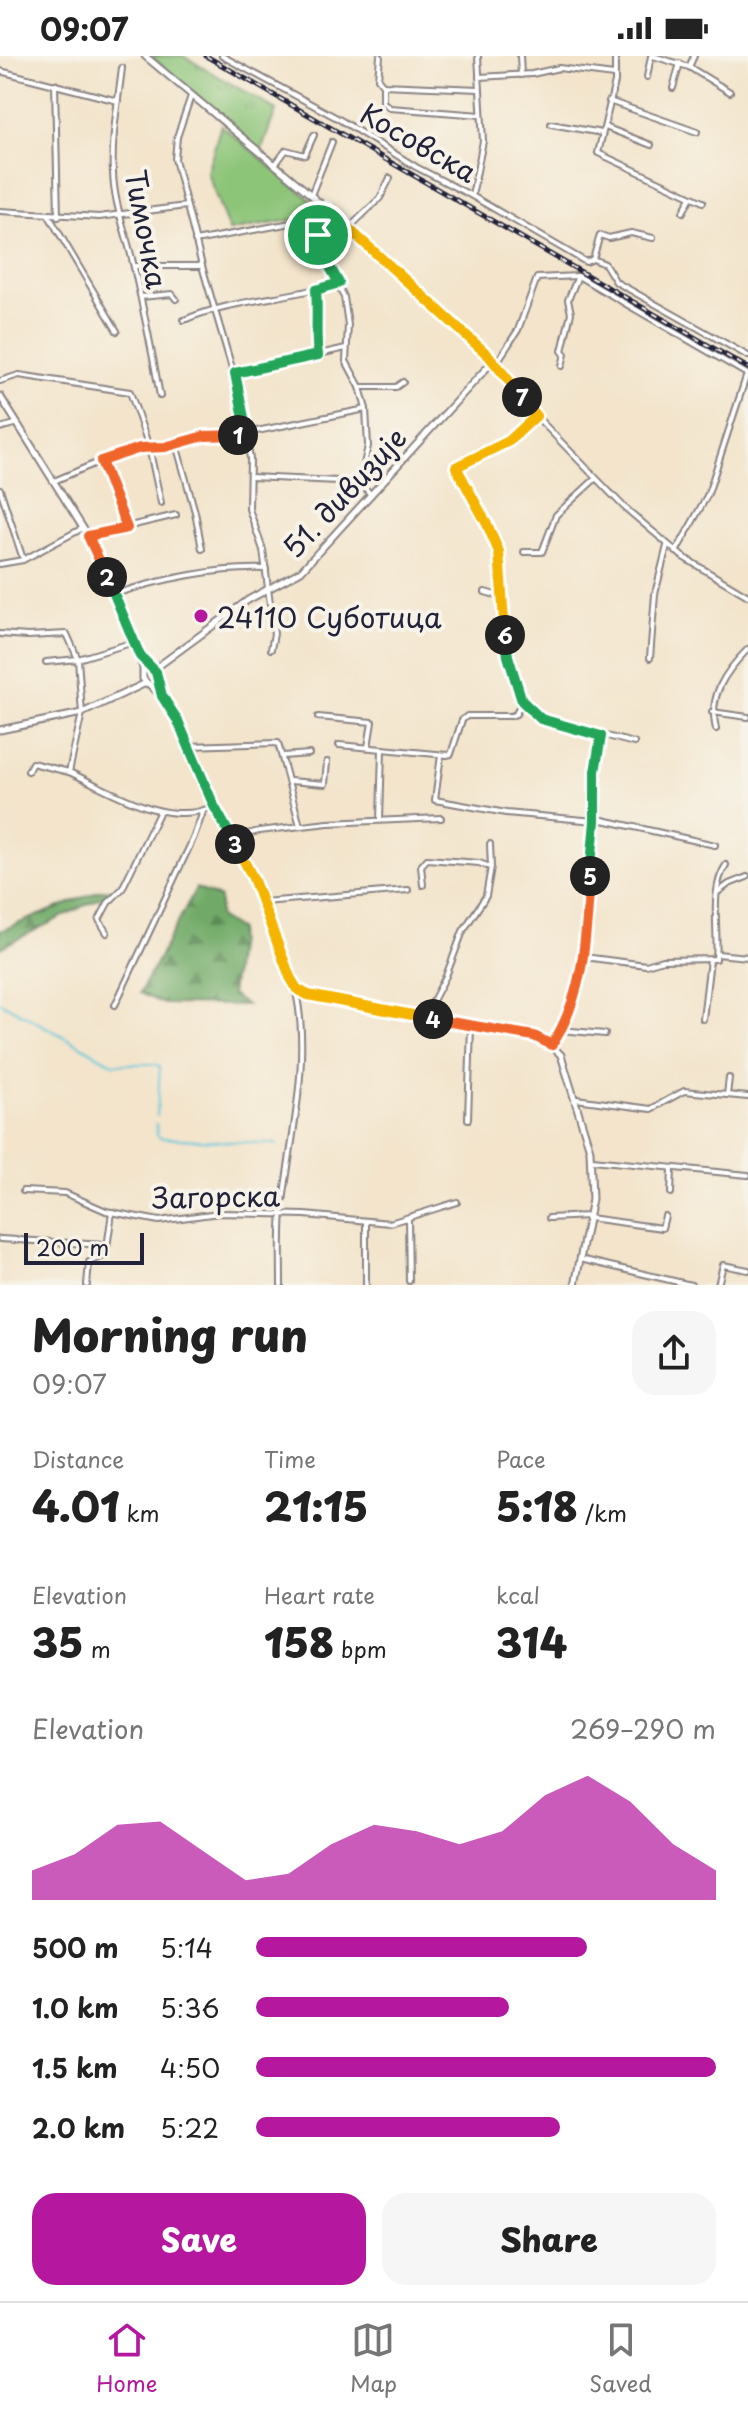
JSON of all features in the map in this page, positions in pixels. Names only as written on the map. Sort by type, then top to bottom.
[{"type":"street","points":[[145,56],[349,228],[494,363],[536,416],[595,479],[667,545],[748,596]]},
{"type":"street","name":"Косовска","points":[[222,56],[337,118],[416,167],[586,262],[593,259],[605,264],[616,282],[748,356]]},
{"type":"street","points":[[380,56],[378,79],[383,85],[382,99],[390,108],[481,115]]},
{"type":"street","points":[[472,196],[483,141],[478,56]]},
{"type":"street","points":[[520,56],[521,75]]},
{"type":"street","points":[[615,56],[598,153],[703,202]]},
{"type":"street","points":[[647,77],[652,56],[689,67],[730,92]]},
{"type":"street","points":[[689,67],[694,56]]},
{"type":"street","points":[[673,88],[680,63]]},
{"type":"street","name":"Тимочка","points":[[122,68],[113,174],[119,216],[134,266],[160,396]]},
{"type":"street","points":[[479,77],[521,75],[559,68],[614,75]]},
{"type":"street","points":[[0,71],[119,102]]},
{"type":"street","points":[[55,84],[58,217]]},
{"type":"street","points":[[383,85],[479,89]]},
{"type":"street","points":[[191,96],[174,148],[195,241],[235,373],[247,433],[251,477],[249,509],[266,569],[274,634],[271,649]]},
{"type":"street","points":[[609,101],[697,132]]},
{"type":"street","points":[[551,124],[603,130],[651,145]]},
{"type":"street","points":[[275,165],[286,150],[305,155],[314,135]]},
{"type":"street","points":[[311,195],[332,142]]},
{"type":"street","points":[[349,228],[380,198],[390,178]]},
{"type":"street","points":[[683,212],[691,196]]},
{"type":"street","points":[[0,211],[58,217],[119,216],[186,206]]},
{"type":"street","points":[[326,208],[319,217],[319,247],[339,283],[346,306],[347,367],[360,387],[366,409],[368,446],[360,482]]},
{"type":"street","points":[[49,216],[117,331]]},
{"type":"street","points":[[195,241],[319,217]]},
{"type":"street","points":[[593,259],[600,235],[609,238],[631,233],[653,238]]},
{"type":"street","points":[[134,266],[202,266]]},
{"type":"street","points":[[494,363],[518,330],[537,278],[578,276],[747,374],[708,494],[676,552]]},
{"type":"street","points":[[562,366],[565,354],[562,351],[571,313],[568,300],[578,276]]},
{"type":"street","points":[[184,320],[339,283]]},
{"type":"street","points":[[316,290],[318,355]]},
{"type":"street","points":[[140,297],[172,294],[176,299]]},
{"type":"street","points":[[235,373],[346,348]]},
{"type":"street","name":"51. дивизије","points":[[143,673],[170,659],[228,613],[301,571],[494,363]]},
{"type":"street","points":[[0,381],[19,375],[130,392],[149,447],[161,503]]},
{"type":"street","points":[[360,387],[396,387],[403,382]]},
{"type":"street","points":[[741,391],[748,393]]},
{"type":"street","points":[[0,396],[88,536],[140,656],[147,683],[162,696],[178,721],[214,806],[253,878],[294,985],[300,1008],[301,1040],[282,1215],[281,1285]]},
{"type":"street","points":[[52,482],[128,450],[159,448],[204,436],[247,433],[366,409]]},
{"type":"street","points":[[536,416],[509,441],[456,467],[499,552],[508,656],[522,701],[541,719],[634,743]]},
{"type":"street","points":[[0,428],[15,424]]},
{"type":"street","points":[[176,444],[202,549]]},
{"type":"street","points":[[101,461],[127,528]]},
{"type":"street","points":[[251,477],[360,482],[371,495]]},
{"type":"street","points":[[524,552],[542,552],[556,515],[595,479]]},
{"type":"street","points":[[0,489],[23,560]]},
{"type":"street","points":[[88,536],[176,515]]},
{"type":"street","points":[[0,564],[23,560],[83,528]]},
{"type":"street","points":[[650,658],[655,594],[667,545]]},
{"type":"street","points":[[115,594],[164,580],[246,568],[266,569]]},
{"type":"street","points":[[485,592],[502,597]]},
{"type":"street","points":[[0,634],[28,636],[65,632],[78,659],[82,713],[69,772]]},
{"type":"street","points":[[46,662],[78,659],[134,642]]},
{"type":"street","points":[[716,729],[713,700],[734,663],[748,649]]},
{"type":"street","points":[[140,656],[157,678],[162,696]]},
{"type":"street","name":"51. дивизије","points":[[157,678],[170,659]]},
{"type":"street","points":[[131,690],[143,673]]},
{"type":"street","points":[[0,730],[82,713],[157,678]]},
{"type":"street","points":[[339,745],[451,754],[462,720],[467,716],[511,716],[516,714],[522,701]]},
{"type":"street","points":[[712,712],[748,717]]},
{"type":"street","points":[[318,717],[372,722],[368,747]]},
{"type":"street","points":[[552,1045],[578,987],[584,957],[595,821],[595,772],[601,736]]},
{"type":"street","points":[[189,746],[278,743],[300,826]]},
{"type":"street","points":[[380,820],[382,749]]},
{"type":"street","points":[[283,756],[309,754]]},
{"type":"street","points":[[441,755],[435,800],[506,813],[603,820],[715,845]]},
{"type":"street","points":[[289,781],[325,784],[327,762]]},
{"type":"street","points":[[28,771],[32,763],[69,772],[160,811],[186,815],[214,806]]},
{"type":"street","points":[[107,933],[99,920],[108,903],[122,889],[160,811]]},
{"type":"street","points":[[115,1005],[203,812]]},
{"type":"street","points":[[232,838],[300,826],[441,818]]},
{"type":"street","points":[[424,1018],[446,976],[463,931],[486,896],[491,867],[490,844]]},
{"type":"street","points":[[423,885],[421,866],[427,859],[479,863],[491,867]]},
{"type":"street","points":[[584,957],[646,965],[663,960],[716,959],[720,873],[726,865]]},
{"type":"street","points":[[718,892],[747,877]]},
{"type":"street","points":[[262,903],[408,890]]},
{"type":"street","points":[[717,954],[748,957]]},
{"type":"street","points":[[703,1019],[710,960]]},
{"type":"street","points":[[294,985],[308,995],[534,1036],[552,1045],[564,1062],[592,1160],[589,1217],[575,1285]]},
{"type":"street","points":[[468,1119],[471,1026]]},
{"type":"street","points":[[560,1030],[605,1034]]},
{"type":"street","points":[[727,1095],[729,1078]]},
{"type":"street","points":[[576,1099],[651,1109],[684,1091],[748,1097]]},
{"type":"street","points":[[592,1160],[748,1175]]},
{"type":"street","points":[[671,1193],[672,1169]]},
{"type":"street","name":"Загорска","points":[[23,1191],[65,1193],[112,1212],[159,1221],[219,1213],[390,1223],[457,1202]]},
{"type":"street","points":[[87,1285],[89,1262],[106,1255],[112,1212]]},
{"type":"street","points":[[549,1218],[589,1217],[662,1228],[665,1216]]},
{"type":"street","points":[[408,1218],[409,1281]]},
{"type":"street","points":[[366,1221],[366,1285]]},
{"type":"street","points":[[0,1239],[106,1245]]},
{"type":"street","points":[[579,1259],[691,1285]]},
{"type":"street","points":[[718,1285],[723,1265],[748,1270]]},
{"type":"green space","points":[[151,56],[183,56],[276,110],[260,154]]},
{"type":"green space","points":[[221,125],[317,205],[313,216],[229,231],[207,172]]},
{"type":"green space","points":[[196,888],[220,898],[219,917],[239,930],[231,995],[246,1005],[163,1004],[140,993]]},
{"type":"green space","points":[[102,890],[114,891],[0,948],[0,931]]},
{"type":"waterway","points":[[0,1002],[114,1064],[160,1066],[157,1116]]},
{"type":"waterway","points":[[156,1124],[157,1135],[161,1138],[277,1144]]},
{"type":"railway","points":[[206,56],[748,368]]},
{"type":"place","name":"24110 Суботица","points":[[201,616]]},
{"type":"route","points":[[326,208],[489,356],[536,416],[509,441],[456,467],[499,552],[505,638],[522,701],[541,719],[601,736],[595,772],[595,821],[583,967],[568,1015],[552,1045],[534,1036],[352,1005],[308,995],[297,989],[253,878],[214,806],[178,721],[162,696],[156,672],[140,656],[88,536],[127,528],[101,461],[128,450],[165,447],[204,436],[247,433],[235,373],[318,355],[316,290],[339,283],[322,253],[318,235],[319,217],[326,208]]}]
